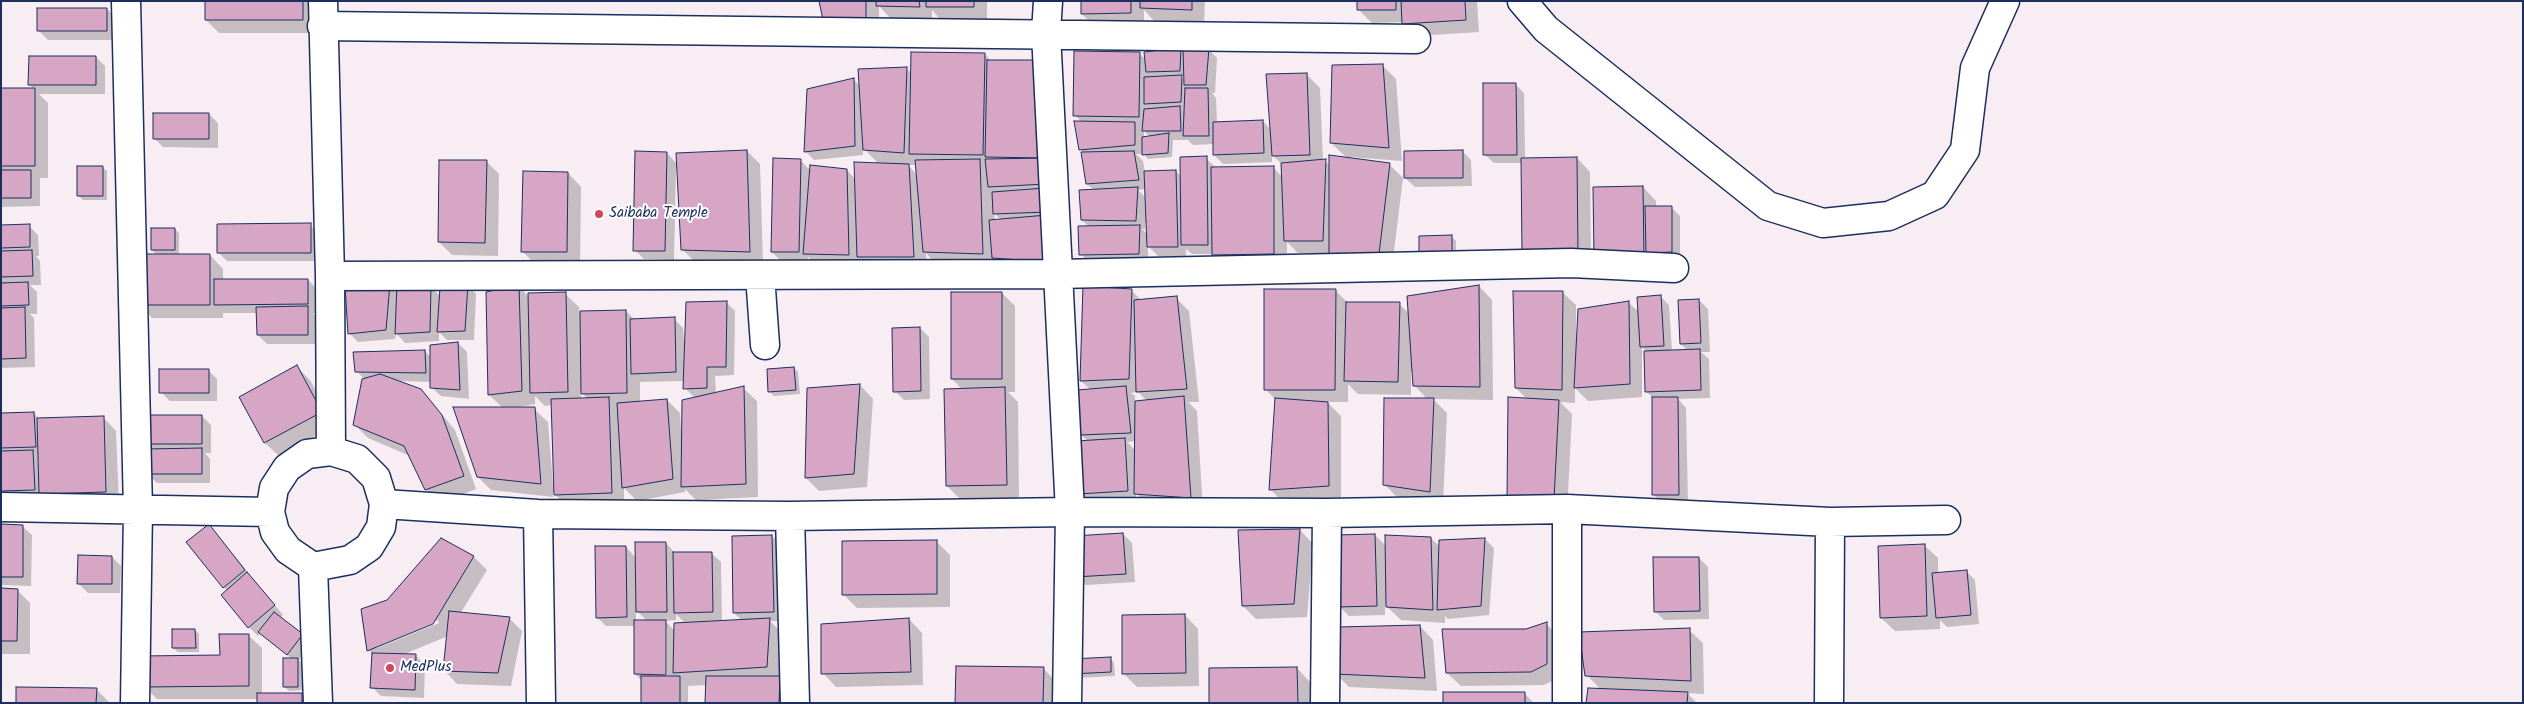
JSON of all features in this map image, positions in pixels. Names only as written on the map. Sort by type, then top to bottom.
[{"type":"street","points":[[126,1],[138,510],[135,703]]},
{"type":"street","points":[[1048,1],[1046,33],[1070,512],[1067,703]]},
{"type":"street","points":[[1522,1],[1546,28],[1768,206],[1823,223],[1889,216],[1935,194],[1965,150],[1975,68],[2005,1]]},
{"type":"street","points":[[331,451],[330,276],[323,14],[1046,33],[1416,39]]},
{"type":"street","points":[[330,276],[1058,274],[1571,263],[1674,268]]},
{"type":"street","points":[[760,275],[765,345]]},
{"type":"street","points":[[331,451],[351,456],[368,467],[376,478],[384,504],[381,527],[369,547],[350,560],[313,567],[288,550],[275,532],[270,512],[274,488],[287,468],[307,454],[331,451]]},
{"type":"street","points":[[384,504],[538,514],[790,516],[1070,512],[1327,513],[1567,509],[1830,522],[1946,520]]},
{"type":"street","points":[[1,507],[270,512]]},
{"type":"street","points":[[1567,509],[1567,703]]},
{"type":"street","points":[[1324,703],[1327,513]]},
{"type":"street","points":[[538,514],[542,703]]},
{"type":"street","points":[[790,516],[795,703]]},
{"type":"street","points":[[1829,703],[1830,522]]},
{"type":"street","points":[[313,567],[318,703]]},
{"type":"building","points":[[205,1],[303,1],[303,20],[205,20]]},
{"type":"building","points":[[819,1],[866,1],[866,19],[823,20]]},
{"type":"building","points":[[876,1],[919,1],[920,7],[876,6]]},
{"type":"building","points":[[926,1],[974,1],[974,7],[926,7]]},
{"type":"building","points":[[1081,1],[1131,1],[1131,13],[1081,14]]},
{"type":"building","points":[[1140,1],[1192,1],[1192,10],[1140,8]]},
{"type":"building","points":[[1357,1],[1396,1],[1396,10],[1357,10]]},
{"type":"building","points":[[1401,1],[1465,1],[1466,20],[1402,24]]},
{"type":"building","points":[[37,8],[107,8],[107,31],[37,31]]},
{"type":"building","points":[[1181,48],[1180,71],[1146,72],[1144,52]]},
{"type":"building","points":[[1183,48],[1209,48],[1206,85],[1184,85]]},
{"type":"building","points":[[1074,51],[1140,52],[1139,117],[1073,116]]},
{"type":"building","points":[[911,52],[985,53],[983,155],[909,154]]},
{"type":"building","points":[[29,56],[96,56],[96,85],[28,85]]},
{"type":"building","points":[[987,60],[1045,60],[1043,158],[985,157]]},
{"type":"building","points":[[1383,64],[1389,148],[1330,143],[1332,65]]},
{"type":"building","points":[[907,67],[904,153],[863,150],[858,69]]},
{"type":"building","points":[[1307,73],[1310,155],[1272,156],[1266,74]]},
{"type":"building","points":[[1182,75],[1181,102],[1144,104],[1144,77]]},
{"type":"building","points":[[854,78],[855,146],[804,152],[807,89]]},
{"type":"building","points":[[1483,83],[1516,83],[1517,155],[1483,155]]},
{"type":"building","points":[[1,88],[35,88],[35,166],[1,166]]},
{"type":"building","points":[[1185,88],[1208,88],[1209,136],[1183,136]]},
{"type":"building","points":[[1180,106],[1181,131],[1142,131],[1144,109]]},
{"type":"building","points":[[153,113],[209,113],[209,139],[153,139]]},
{"type":"building","points":[[1263,120],[1264,153],[1213,155],[1213,122]]},
{"type":"building","points":[[1074,121],[1135,122],[1135,145],[1079,150]]},
{"type":"building","points":[[1169,133],[1168,153],[1142,155],[1142,137]]},
{"type":"building","points":[[747,150],[750,252],[681,250],[676,153]]},
{"type":"building","points":[[1463,150],[1463,178],[1404,178],[1404,151]]},
{"type":"building","points":[[635,151],[667,152],[665,251],[633,251]]},
{"type":"building","points":[[1134,151],[1139,180],[1086,184],[1081,152]]},
{"type":"building","points":[[1329,155],[1390,163],[1379,254],[1329,254]]},
{"type":"building","points":[[1207,156],[1208,245],[1181,245],[1180,157]]},
{"type":"building","points":[[1577,157],[1578,254],[1522,254],[1521,158]]},
{"type":"building","points":[[773,158],[801,159],[799,252],[771,252]]},
{"type":"building","points":[[1046,158],[1047,184],[988,187],[985,159]]},
{"type":"building","points":[[980,159],[983,254],[923,252],[915,160]]},
{"type":"building","points":[[1326,159],[1323,241],[1284,241],[1281,163]]},
{"type":"building","points":[[439,160],[487,160],[485,243],[438,242]]},
{"type":"building","points":[[854,162],[909,164],[914,257],[857,257]]},
{"type":"building","points":[[810,165],[847,169],[849,255],[803,254]]},
{"type":"building","points":[[77,166],[103,166],[103,196],[77,196]]},
{"type":"building","points":[[1274,166],[1274,254],[1212,255],[1211,167]]},
{"type":"building","points":[[1,170],[31,170],[31,198],[1,198]]},
{"type":"building","points":[[1176,170],[1178,247],[1147,247],[1144,171]]},
{"type":"building","points":[[523,171],[568,172],[567,252],[521,252]]},
{"type":"building","points":[[1643,186],[1644,257],[1594,257],[1593,187]]},
{"type":"building","points":[[1138,187],[1136,221],[1081,220],[1079,190]]},
{"type":"building","points":[[1045,188],[1048,212],[993,214],[992,192]]},
{"type":"building","points":[[1645,206],[1672,206],[1672,252],[1646,253]]},
{"type":"building","points":[[1047,215],[1051,262],[992,258],[989,220]]},
{"type":"building","points":[[311,223],[311,253],[217,253],[217,224]]},
{"type":"building","points":[[30,224],[30,247],[1,248],[1,225]]},
{"type":"building","points":[[1140,225],[1139,254],[1079,255],[1078,226]]},
{"type":"building","points":[[151,228],[175,228],[175,250],[151,250]]},
{"type":"building","points":[[1452,235],[1452,253],[1419,254],[1419,236]]},
{"type":"building","points":[[32,250],[33,276],[1,277],[1,251]]},
{"type":"building","points":[[137,254],[210,254],[210,305],[137,305]]},
{"type":"building","points":[[214,279],[308,279],[308,304],[214,305]]},
{"type":"building","points":[[28,282],[29,305],[1,306],[1,283]]},
{"type":"building","points":[[468,283],[465,331],[437,332],[440,287]]},
{"type":"building","points":[[390,284],[386,330],[348,334],[345,286]]},
{"type":"building","points":[[397,284],[431,285],[430,332],[395,334]]},
{"type":"building","points":[[519,285],[522,391],[488,395],[486,292]]},
{"type":"building","points":[[1479,285],[1480,387],[1413,386],[1407,296]]},
{"type":"building","points":[[1083,286],[1132,289],[1129,379],[1080,381]]},
{"type":"building","points":[[1264,289],[1336,289],[1335,390],[1264,390]]},
{"type":"building","points":[[1513,291],[1563,291],[1562,390],[1515,388]]},
{"type":"building","points":[[566,292],[568,392],[530,393],[528,293]]},
{"type":"building","points":[[951,292],[1002,292],[1002,379],[951,379]]},
{"type":"building","points":[[1661,295],[1664,346],[1640,347],[1637,297]]},
{"type":"building","points":[[1177,296],[1187,389],[1136,392],[1134,300]]},
{"type":"building","points":[[1699,299],[1701,343],[1680,344],[1678,300]]},
{"type":"building","points":[[727,301],[726,367],[707,367],[707,388],[683,389],[686,302]]},
{"type":"building","points":[[1629,301],[1630,384],[1574,388],[1578,309]]},
{"type":"building","points":[[1346,302],[1400,302],[1398,382],[1344,381]]},
{"type":"building","points":[[308,306],[308,335],[257,335],[256,307]]},
{"type":"building","points":[[25,307],[26,358],[1,359],[1,308]]},
{"type":"building","points":[[626,310],[627,393],[581,394],[580,311]]},
{"type":"building","points":[[675,317],[676,372],[631,374],[630,319]]},
{"type":"building","points":[[920,327],[921,391],[893,392],[892,328]]},
{"type":"building","points":[[458,342],[460,390],[430,388],[430,345]]},
{"type":"building","points":[[1700,349],[1701,390],[1645,392],[1644,351]]},
{"type":"building","points":[[425,350],[426,373],[355,372],[353,352]]},
{"type":"building","points":[[297,365],[322,412],[264,443],[239,397]]},
{"type":"building","points":[[794,367],[796,390],[768,392],[767,369]]},
{"type":"building","points":[[159,369],[209,369],[209,393],[159,393]]},
{"type":"building","points":[[380,374],[421,389],[442,415],[464,476],[425,490],[404,446],[353,425],[362,379]]},
{"type":"building","points":[[860,384],[854,474],[805,478],[807,388]]},
{"type":"building","points":[[744,386],[746,484],[681,487],[682,400]]},
{"type":"building","points":[[1126,386],[1131,433],[1080,435],[1077,390]]},
{"type":"building","points":[[1005,387],[1007,485],[946,486],[944,389]]},
{"type":"building","points":[[1184,396],[1191,498],[1134,494],[1135,401]]},
{"type":"building","points":[[609,397],[612,493],[554,495],[551,399]]},
{"type":"building","points":[[1508,397],[1559,400],[1554,500],[1507,500]]},
{"type":"building","points":[[1652,397],[1678,397],[1679,495],[1652,495]]},
{"type":"building","points":[[1275,398],[1328,402],[1329,486],[1269,490]]},
{"type":"building","points":[[1384,398],[1434,398],[1430,492],[1383,485]]},
{"type":"building","points":[[667,399],[673,479],[622,488],[617,403]]},
{"type":"building","points":[[453,407],[535,407],[541,484],[477,477]]},
{"type":"building","points":[[34,412],[36,447],[1,448],[1,413]]},
{"type":"building","points":[[147,415],[202,415],[202,444],[147,444]]},
{"type":"building","points":[[104,416],[106,492],[39,494],[37,418]]},
{"type":"building","points":[[1125,438],[1128,491],[1078,494],[1076,441]]},
{"type":"building","points":[[202,448],[202,474],[146,474],[146,449]]},
{"type":"building","points":[[33,450],[35,490],[1,491],[1,451]]},
{"type":"building","points":[[1,524],[23,525],[23,577],[1,577]]},
{"type":"building","points":[[209,524],[245,570],[223,588],[186,542]]},
{"type":"building","points":[[1300,529],[1294,604],[1242,606],[1238,530]]},
{"type":"building","points":[[1123,533],[1126,574],[1075,577],[1073,536]]},
{"type":"building","points":[[1375,534],[1377,606],[1338,607],[1336,535]]},
{"type":"building","points":[[772,535],[774,612],[733,613],[732,536]]},
{"type":"building","points":[[1385,535],[1431,537],[1433,610],[1386,607]]},
{"type":"building","points":[[441,538],[474,556],[433,624],[367,651],[361,609],[387,600]]},
{"type":"building","points":[[1485,538],[1481,606],[1437,610],[1439,540]]},
{"type":"building","points":[[937,540],[937,594],[842,595],[842,541]]},
{"type":"building","points":[[635,542],[666,542],[667,612],[636,612]]},
{"type":"building","points":[[1925,544],[1927,616],[1880,618],[1878,546]]},
{"type":"building","points":[[595,546],[626,546],[627,617],[596,618]]},
{"type":"building","points":[[673,552],[712,552],[713,612],[674,613]]},
{"type":"building","points":[[78,555],[112,556],[112,584],[77,584]]},
{"type":"building","points":[[1653,557],[1699,557],[1700,611],[1654,612]]},
{"type":"building","points":[[1967,570],[1971,615],[1936,618],[1932,573]]},
{"type":"building","points":[[247,572],[275,605],[248,628],[221,595]]},
{"type":"building","points":[[1,588],[18,589],[17,641],[1,641]]},
{"type":"building","points":[[449,611],[510,617],[498,673],[443,671]]},
{"type":"building","points":[[274,612],[303,634],[287,655],[258,632]]},
{"type":"building","points":[[1185,614],[1186,673],[1122,674],[1122,615]]},
{"type":"building","points":[[770,618],[767,667],[673,673],[674,623]]},
{"type":"building","points":[[909,618],[911,672],[821,674],[821,624]]},
{"type":"building","points":[[634,620],[666,620],[666,675],[634,674]]},
{"type":"building","points":[[1547,622],[1547,664],[1531,672],[1446,673],[1442,629],[1526,629]]},
{"type":"building","points":[[1420,625],[1425,678],[1334,674],[1338,627]]},
{"type":"building","points":[[1690,628],[1691,681],[1585,676],[1579,632]]},
{"type":"building","points":[[172,629],[195,629],[196,648],[172,648]]},
{"type":"building","points":[[219,634],[249,634],[249,686],[142,687],[142,656],[220,655]]},
{"type":"building","points":[[372,653],[416,654],[415,690],[370,688]]},
{"type":"building","points":[[1111,657],[1111,672],[1071,674],[1071,659]]},
{"type":"building","points":[[283,658],[298,658],[298,687],[283,687]]},
{"type":"building","points":[[956,666],[1044,667],[1043,703],[955,703]]},
{"type":"building","points":[[1297,667],[1298,703],[1209,703],[1209,668]]},
{"type":"building","points":[[641,676],[680,676],[680,703],[641,703]]},
{"type":"building","points":[[706,676],[780,676],[779,703],[705,703]]},
{"type":"building","points":[[16,687],[97,688],[96,703],[16,703]]},
{"type":"building","points":[[1588,688],[1688,692],[1687,703],[1586,703]]},
{"type":"building","points":[[1443,692],[1525,692],[1525,703],[1443,703]]},
{"type":"building","points":[[257,693],[302,693],[302,703],[257,703]]},
{"type":"place","name":"Saibaba Temple","points":[[599,214]]},
{"type":"place","name":"MedPlus","points":[[390,668]]}]
